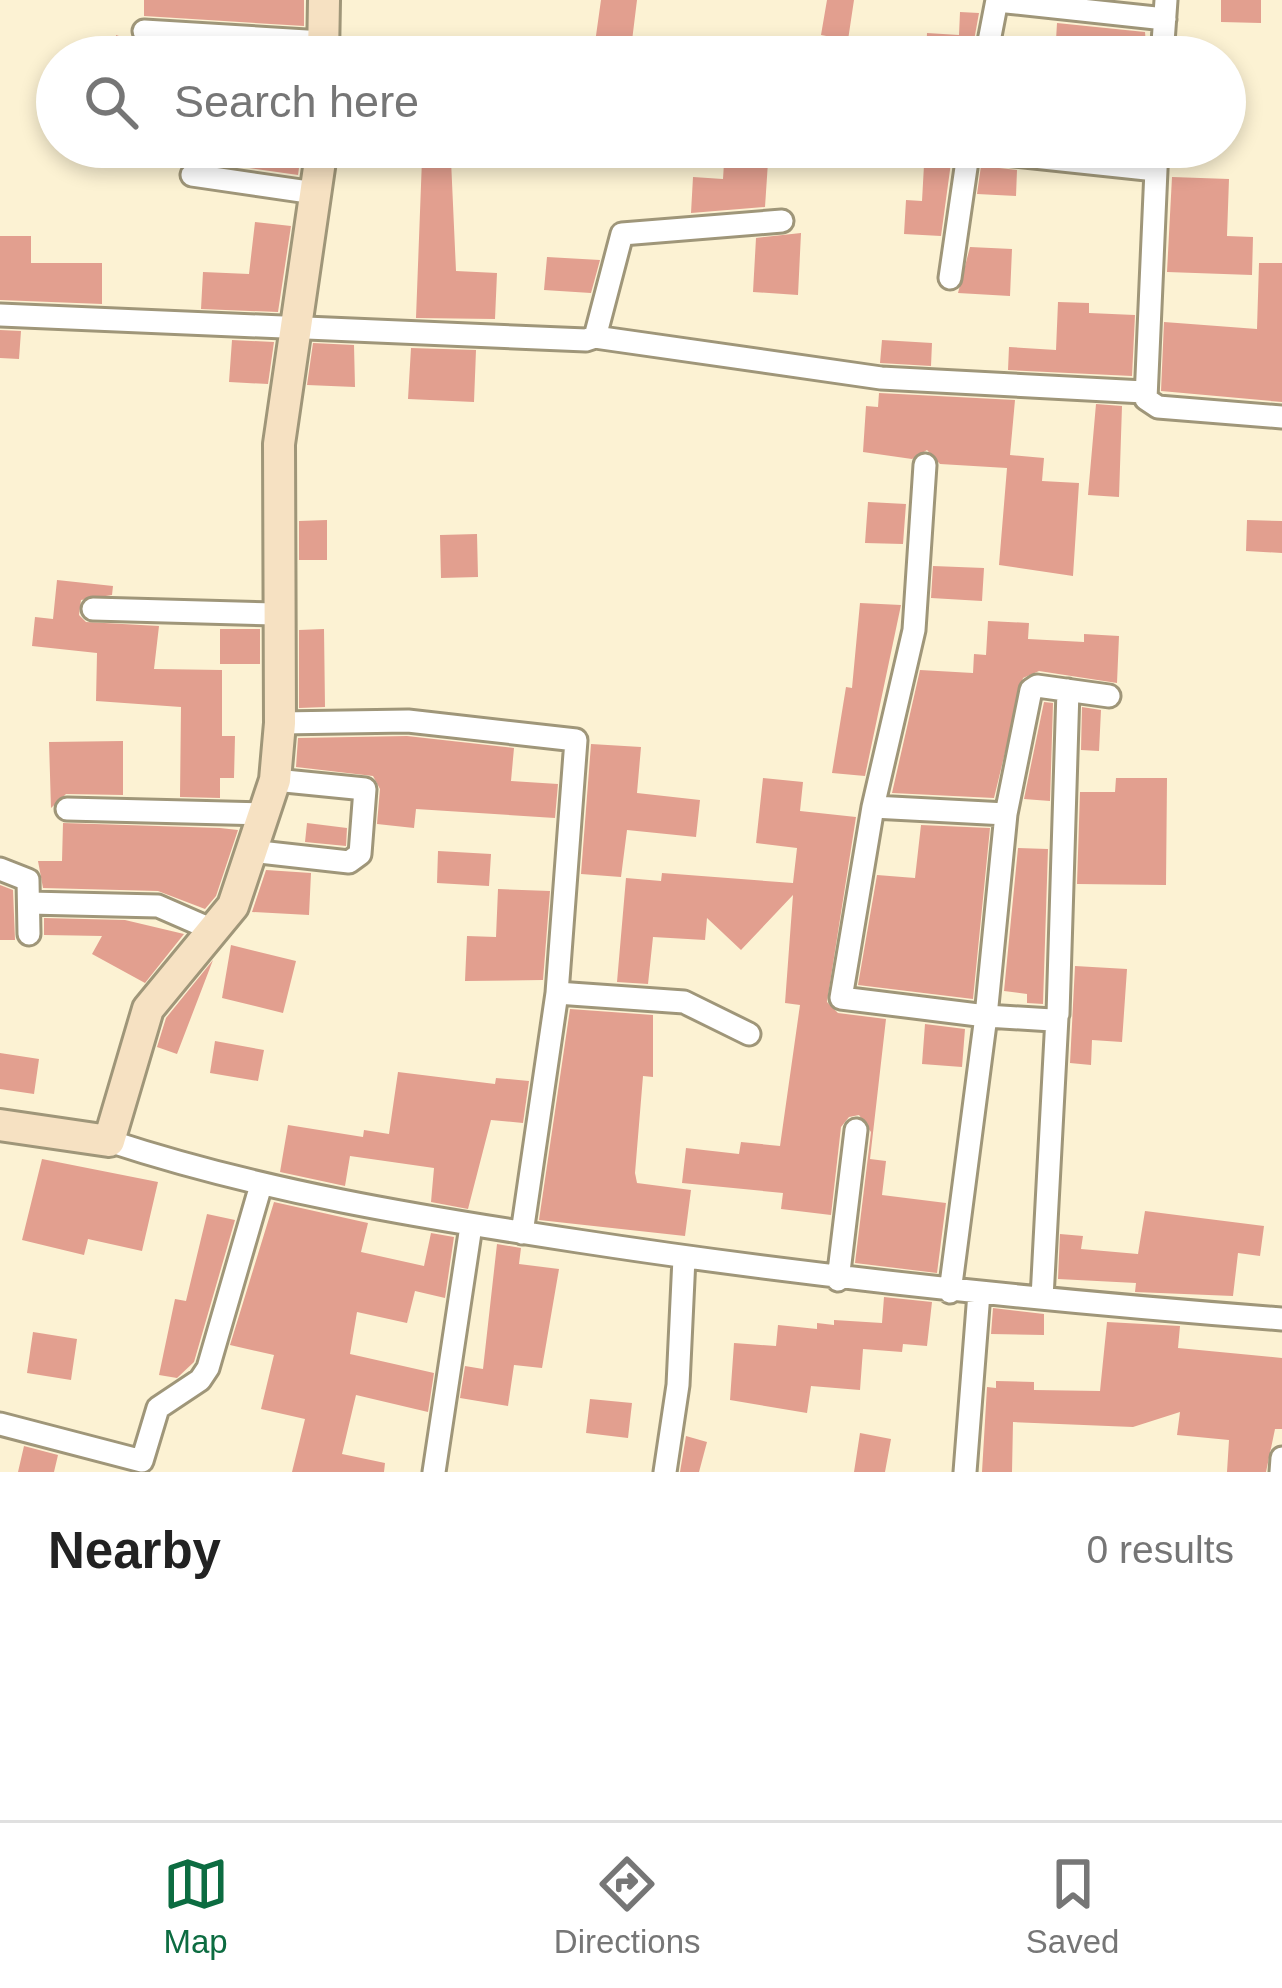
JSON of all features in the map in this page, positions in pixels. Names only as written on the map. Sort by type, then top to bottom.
[{"type":"street","points":[[323,36],[324,0]]},
{"type":"street","points":[[990,36],[997,1],[1166,9]]},
{"type":"street","points":[[144,31],[191,36]]},
{"type":"street","points":[[109,1141],[148,1009],[233,906],[275,780],[280,723],[276,614],[279,444],[319,168]]},
{"type":"street","points":[[950,278],[966,168]]},
{"type":"street","points":[[1144,392],[1156,168]]},
{"type":"street","points":[[192,175],[315,193]]},
{"type":"street","points":[[595,337],[622,234],[782,221]]},
{"type":"street","points":[[0,315],[557,340],[595,337],[881,378],[1144,392],[1158,407],[1282,417]]},
{"type":"street","points":[[925,464],[914,630],[874,807],[841,998],[986,1016],[1057,1017]]},
{"type":"street","points":[[93,609],[276,614]]},
{"type":"street","points":[[950,1292],[986,1016],[1006,814],[1031,690],[1037,686],[1109,695]]},
{"type":"street","points":[[1042,1298],[1068,690]]},
{"type":"street","points":[[280,723],[407,721],[575,738],[557,993],[522,1233]]},
{"type":"street","points":[[251,851],[349,862],[360,854],[364,789],[275,780]]},
{"type":"street","points":[[874,807],[1006,814]]},
{"type":"street","points":[[67,809],[263,814]]},
{"type":"street","points":[[0,869],[28,880],[29,934]]},
{"type":"street","points":[[29,902],[158,906],[213,930]]},
{"type":"street","points":[[557,993],[681,1002],[749,1034]]},
{"type":"street","points":[[0,1125],[109,1141],[261,1185],[471,1226],[838,1280],[1282,1318]]},
{"type":"street","points":[[838,1280],[856,1130]]},
{"type":"street","points":[[0,1424],[142,1460],[158,1408],[200,1380],[208,1368],[261,1185]]},
{"type":"street","points":[[434,1472],[471,1226]]},
{"type":"street","points":[[665,1472],[678,1385],[684,1258]]},
{"type":"street","points":[[965,1472],[979,1293]]},
{"type":"street","points":[[1281,1472],[1282,1458]]},
{"type":"building","points":[[144,0],[304,0],[304,26],[144,16]]},
{"type":"building","points":[[601,0],[637,0],[633,36],[596,36]]},
{"type":"building","points":[[827,0],[854,0],[849,36],[821,35]]},
{"type":"building","points":[[1221,0],[1261,0],[1261,23],[1221,22]]},
{"type":"building","points":[[960,12],[979,13],[975,36],[927,36],[927,33],[959,35]]},
{"type":"building","points":[[1057,23],[1145,32],[1145,36],[1056,36]]},
{"type":"building","points":[[249,168],[299,168],[298,175]]},
{"type":"building","points":[[422,168],[451,168],[456,271],[497,273],[495,319],[416,318]]},
{"type":"building","points":[[724,168],[768,168],[765,207],[691,213],[693,177],[723,179]]},
{"type":"building","points":[[924,168],[950,168],[941,236],[904,234],[906,200],[922,201]]},
{"type":"building","points":[[981,168],[1017,170],[1016,196],[977,194]]},
{"type":"building","points":[[1172,177],[1229,179],[1227,236],[1253,237],[1252,275],[1167,272]]},
{"type":"building","points":[[255,222],[291,226],[278,312],[201,309],[203,272],[249,274]]},
{"type":"building","points":[[801,233],[798,295],[753,292],[756,238]]},
{"type":"building","points":[[0,236],[31,236],[31,263],[102,263],[102,304],[0,300]]},
{"type":"building","points":[[970,247],[1012,249],[1010,296],[958,293]]},
{"type":"building","points":[[547,257],[600,260],[591,293],[544,290]]},
{"type":"building","points":[[1259,263],[1282,263],[1282,402],[1161,391],[1164,322],[1257,329]]},
{"type":"building","points":[[1058,302],[1089,303],[1089,313],[1135,315],[1132,376],[1008,370],[1009,347],[1056,350]]},
{"type":"building","points":[[0,330],[21,331],[19,359],[0,358]]},
{"type":"building","points":[[232,340],[274,342],[268,384],[229,382]]},
{"type":"building","points":[[882,340],[932,343],[931,366],[880,363]]},
{"type":"building","points":[[313,343],[354,345],[355,387],[307,385]]},
{"type":"building","points":[[411,348],[476,350],[474,402],[408,399]]},
{"type":"building","points":[[879,393],[1015,400],[1010,455],[1044,458],[1042,481],[1079,483],[1073,576],[999,565],[1007,468],[940,464],[927,450],[912,459],[863,452],[866,406],[878,407]]},
{"type":"building","points":[[1096,404],[1122,406],[1119,497],[1088,495]]},
{"type":"building","points":[[868,502],[906,504],[903,544],[865,543]]},
{"type":"building","points":[[327,520],[327,560],[299,560],[299,521]]},
{"type":"building","points":[[1247,520],[1282,521],[1282,553],[1246,551]]},
{"type":"building","points":[[477,534],[478,577],[441,578],[440,535]]},
{"type":"building","points":[[933,566],[984,568],[982,601],[931,598]]},
{"type":"building","points":[[57,580],[113,586],[112,595],[81,600],[79,615],[86,622],[159,626],[154,669],[222,670],[222,736],[235,736],[234,778],[220,778],[220,798],[180,797],[181,707],[96,701],[97,653],[32,646],[35,617],[53,619]]},
{"type":"building","points":[[860,603],[901,605],[865,776],[832,773],[846,687],[852,688]]},
{"type":"building","points":[[988,621],[1029,623],[1028,639],[1084,642],[1084,634],[1119,636],[1117,683],[1039,671],[1023,678],[994,798],[892,793],[920,670],[973,673],[974,654],[986,655]]},
{"type":"building","points":[[220,629],[260,629],[260,664],[220,664]]},
{"type":"building","points":[[324,629],[325,707],[299,708],[299,630]]},
{"type":"building","points":[[1044,702],[1053,703],[1050,801],[1024,799]]},
{"type":"building","points":[[1082,707],[1101,710],[1099,751],[1081,750]]},
{"type":"building","points":[[407,736],[514,748],[511,781],[558,784],[555,818],[416,809],[414,828],[377,824],[380,789],[373,776],[296,767],[298,738]]},
{"type":"building","points":[[123,741],[123,795],[66,794],[51,808],[49,742]]},
{"type":"building","points":[[591,744],[641,747],[637,793],[700,800],[696,837],[627,830],[621,877],[581,874]]},
{"type":"building","points":[[763,778],[803,782],[800,811],[856,817],[827,1002],[838,1013],[886,1019],[870,1159],[886,1161],[882,1195],[946,1203],[937,1273],[855,1263],[871,1132],[859,1115],[849,1117],[841,1127],[831,1215],[781,1209],[783,1193],[682,1183],[686,1148],[739,1154],[741,1142],[780,1146],[800,1005],[785,1003],[793,895],[741,950],[707,918],[705,940],[653,937],[648,984],[617,982],[626,878],[661,881],[662,873],[793,883],[797,848],[756,843]]},
{"type":"building","points":[[1116,778],[1167,778],[1166,885],[1077,884],[1080,792],[1115,792]]},
{"type":"building","points":[[63,823],[238,830],[216,896],[205,909],[158,891],[43,888],[38,861],[62,861]]},
{"type":"building","points":[[307,823],[347,828],[346,846],[305,842]]},
{"type":"building","points":[[921,825],[990,828],[973,999],[858,985],[877,875],[915,878]]},
{"type":"building","points":[[1018,848],[1048,849],[1043,1004],[1027,1003],[1027,994],[1004,991]]},
{"type":"building","points":[[438,851],[491,854],[489,886],[437,883]]},
{"type":"building","points":[[266,870],[311,873],[309,915],[252,912]]},
{"type":"building","points":[[0,885],[13,890],[15,940],[0,940]]},
{"type":"building","points":[[498,889],[550,891],[543,980],[465,981],[467,936],[496,937]]},
{"type":"building","points":[[44,918],[125,920],[184,934],[145,983],[92,954],[102,936],[44,935]]},
{"type":"building","points":[[231,945],[296,961],[283,1013],[222,998]]},
{"type":"building","points":[[213,960],[177,1054],[157,1047],[166,1018]]},
{"type":"building","points":[[1075,966],[1127,969],[1122,1042],[1092,1040],[1091,1065],[1070,1063]]},
{"type":"building","points":[[570,1009],[653,1015],[653,1077],[643,1076],[635,1173],[637,1183],[691,1190],[685,1236],[539,1220]]},
{"type":"building","points":[[925,1024],[965,1029],[962,1067],[922,1064]]},
{"type":"building","points":[[215,1041],[264,1050],[258,1081],[210,1073]]},
{"type":"building","points":[[0,1053],[39,1059],[34,1094],[0,1089]]},
{"type":"building","points":[[398,1072],[495,1084],[496,1078],[529,1081],[523,1123],[491,1120],[468,1209],[431,1202],[434,1168],[350,1156],[345,1186],[280,1172],[288,1125],[363,1137],[364,1130],[389,1134]]},
{"type":"building","points":[[42,1159],[158,1182],[142,1251],[88,1239],[84,1255],[22,1240]]},
{"type":"building","points":[[274,1202],[368,1223],[361,1252],[424,1266],[431,1233],[454,1237],[445,1298],[415,1291],[407,1323],[357,1312],[350,1354],[434,1373],[428,1412],[356,1395],[342,1454],[385,1463],[384,1472],[292,1472],[305,1419],[261,1409],[274,1355],[230,1345]]},
{"type":"building","points":[[1145,1211],[1264,1226],[1260,1256],[1238,1253],[1233,1296],[1135,1292],[1136,1283],[1058,1279],[1060,1234],[1083,1236],[1081,1249],[1138,1254]]},
{"type":"building","points":[[207,1214],[235,1220],[194,1362],[177,1378],[159,1375],[175,1299],[186,1301]]},
{"type":"building","points":[[497,1244],[521,1248],[519,1264],[559,1269],[542,1368],[514,1365],[508,1406],[460,1398],[465,1366],[483,1369]]},
{"type":"building","points":[[884,1297],[932,1302],[927,1346],[903,1344],[902,1352],[863,1349],[860,1390],[811,1386],[807,1413],[730,1400],[734,1343],[776,1346],[778,1325],[817,1329],[817,1323],[834,1325],[834,1320],[882,1323]]},
{"type":"building","points":[[993,1308],[1044,1314],[1044,1335],[991,1334]]},
{"type":"building","points":[[1107,1322],[1180,1326],[1178,1348],[1282,1358],[1282,1429],[1275,1429],[1266,1472],[1227,1472],[1229,1440],[1177,1435],[1180,1412],[1133,1427],[1013,1422],[1012,1472],[982,1472],[987,1387],[996,1388],[996,1381],[1034,1382],[1034,1390],[1100,1391]]},
{"type":"building","points":[[33,1332],[77,1339],[71,1380],[27,1373]]},
{"type":"building","points":[[590,1399],[632,1403],[628,1438],[586,1433]]},
{"type":"building","points":[[860,1433],[891,1439],[885,1472],[854,1472]]},
{"type":"building","points":[[686,1436],[707,1442],[699,1472],[680,1472]]},
{"type":"building","points":[[24,1446],[58,1455],[54,1472],[18,1472]]}]
